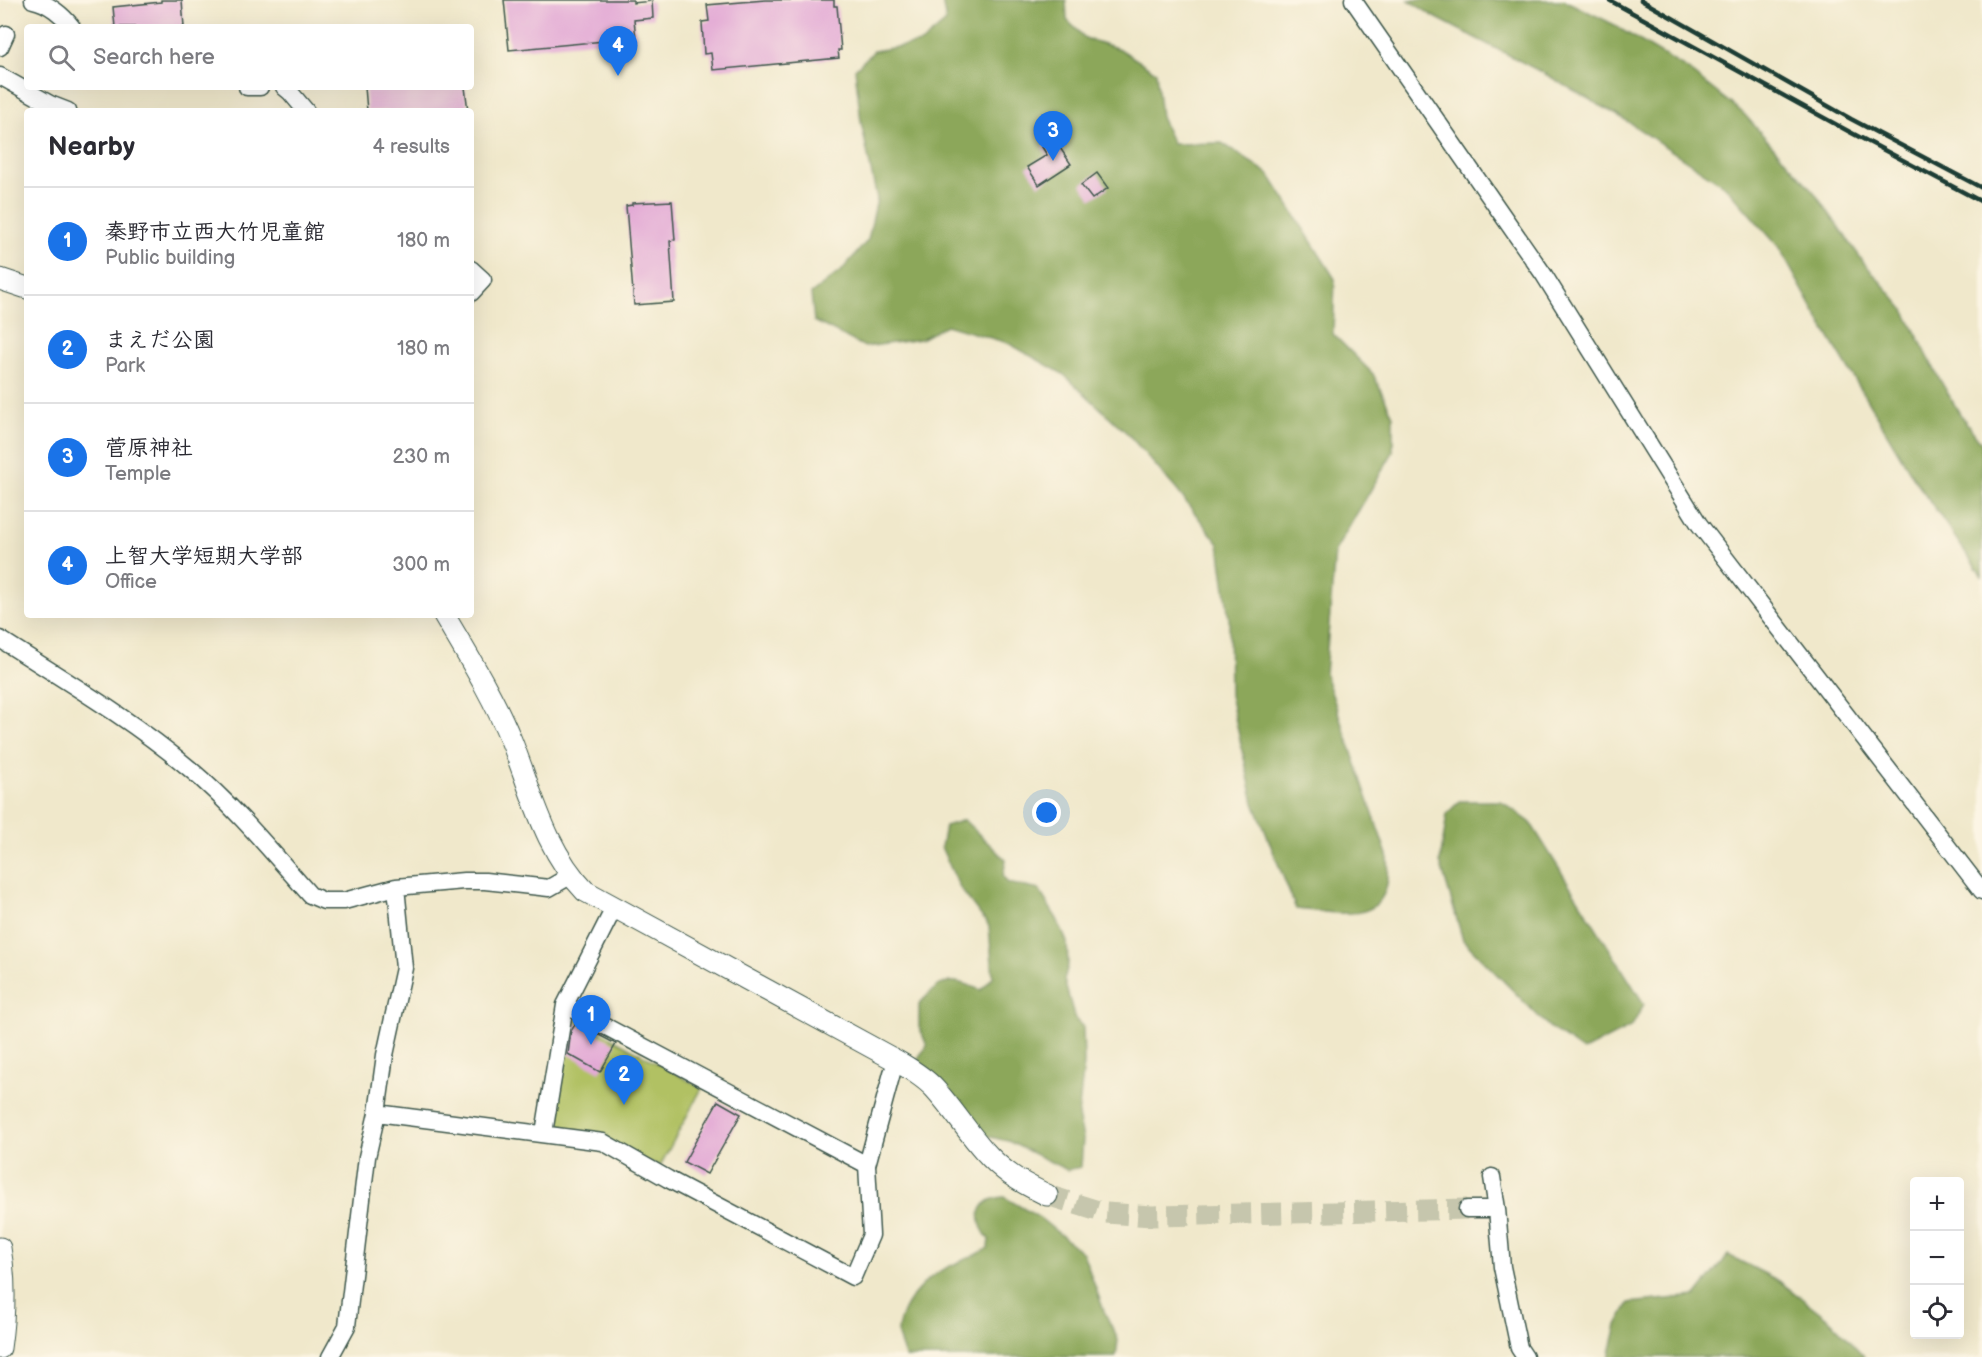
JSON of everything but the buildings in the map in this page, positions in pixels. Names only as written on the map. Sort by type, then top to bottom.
[{"type":"street","points":[[33,0],[42,2],[60,14],[69,24]]},
{"type":"street","points":[[1353,0],[1544,275],[1699,524],[1982,891]]},
{"type":"street","points":[[0,76],[24,89]]},
{"type":"street","points":[[25,90],[60,108]]},
{"type":"street","points":[[288,90],[303,108]]},
{"type":"street","points":[[474,272],[483,280],[474,290]]},
{"type":"street","points":[[0,279],[24,287]]},
{"type":"street","points":[[446,618],[483,681],[510,738],[551,844],[570,876],[585,891],[923,1077],[935,1089],[960,1123],[1010,1174],[1047,1195]]},
{"type":"street","points":[[0,639],[126,720],[188,767],[234,810],[310,895],[324,901],[344,901],[396,886],[484,881],[549,888],[570,876]]},
{"type":"street","points":[[330,1357],[347,1326],[367,1157],[377,1113],[385,1055],[404,968],[396,886]]},
{"type":"street","points":[[544,1133],[565,1005],[614,908]]},
{"type":"street","points":[[565,1005],[867,1165]]},
{"type":"street","points":[[377,1113],[603,1142],[853,1277],[871,1235],[867,1165],[897,1061]]},
{"type":"street","points":[[1492,1177],[1502,1267],[1520,1348],[1525,1357]]},
{"type":"street","points":[[1467,1209],[1497,1209]]},
{"type":"street","points":[[0,1248],[4,1276],[4,1319],[0,1348]]},
{"type":"green space","points":[[942,0],[1066,0],[1067,20],[1085,38],[1120,49],[1156,72],[1161,117],[1173,144],[1222,143],[1269,174],[1335,279],[1333,334],[1373,374],[1393,416],[1393,452],[1335,551],[1325,674],[1388,858],[1388,880],[1383,896],[1375,906],[1349,913],[1296,909],[1254,803],[1230,695],[1229,619],[1219,544],[1176,489],[1128,434],[1063,374],[1008,343],[946,325],[921,339],[865,347],[814,321],[811,294],[842,270],[868,240],[877,199],[861,122],[855,69],[874,51],[921,43],[946,22]]},
{"type":"green space","points":[[1409,0],[1564,0],[1607,21],[1687,69],[1744,114],[1814,192],[1865,264],[1903,308],[1940,380],[1960,414],[1982,444],[1982,576],[1915,480],[1778,246],[1726,187],[1622,118],[1547,75],[1433,16]]},
{"type":"green space","points":[[1459,801],[1501,801],[1530,822],[1644,1004],[1632,1026],[1583,1051],[1549,1027],[1463,940],[1440,862],[1447,814]]},
{"type":"green space","points":[[964,820],[1006,860],[1003,876],[1008,883],[1039,890],[1057,919],[1067,942],[1068,965],[1064,980],[1075,1019],[1083,1027],[1084,1064],[1078,1116],[1083,1138],[1081,1167],[1067,1170],[1008,1141],[986,1136],[922,1074],[918,1058],[927,1046],[919,1026],[919,1004],[934,989],[947,982],[960,983],[981,990],[993,977],[989,926],[960,888],[941,847],[945,826]]},
{"type":"green space","points":[[576,1018],[702,1088],[660,1166],[558,1129],[552,1122],[566,1022]]},
{"type":"green space","points":[[1004,1197],[1040,1218],[1083,1253],[1104,1311],[1118,1340],[1116,1357],[905,1357],[898,1335],[899,1324],[908,1303],[931,1277],[988,1248],[989,1239],[981,1225],[980,1212],[988,1202]]},
{"type":"green space","points":[[1728,1255],[1779,1281],[1831,1321],[1865,1357],[1609,1357],[1617,1325],[1629,1303],[1696,1296]]},
{"type":"tunnel","points":[[1047,1195],[1105,1213],[1152,1216],[1467,1209]]},
{"type":"railway","points":[[1609,0],[1982,202]]},
{"type":"railway","points":[[1641,0],[1851,119],[1982,188]]},
{"type":"place","name":"上智大学短期大学部","points":[[618,76]]},
{"type":"place","name":"菅原神社","points":[[1053,161]]},
{"type":"place","name":"秦野市立西大竹児童館","points":[[591,1045]]},
{"type":"place","name":"まえだ公園","points":[[624,1105]]}]
